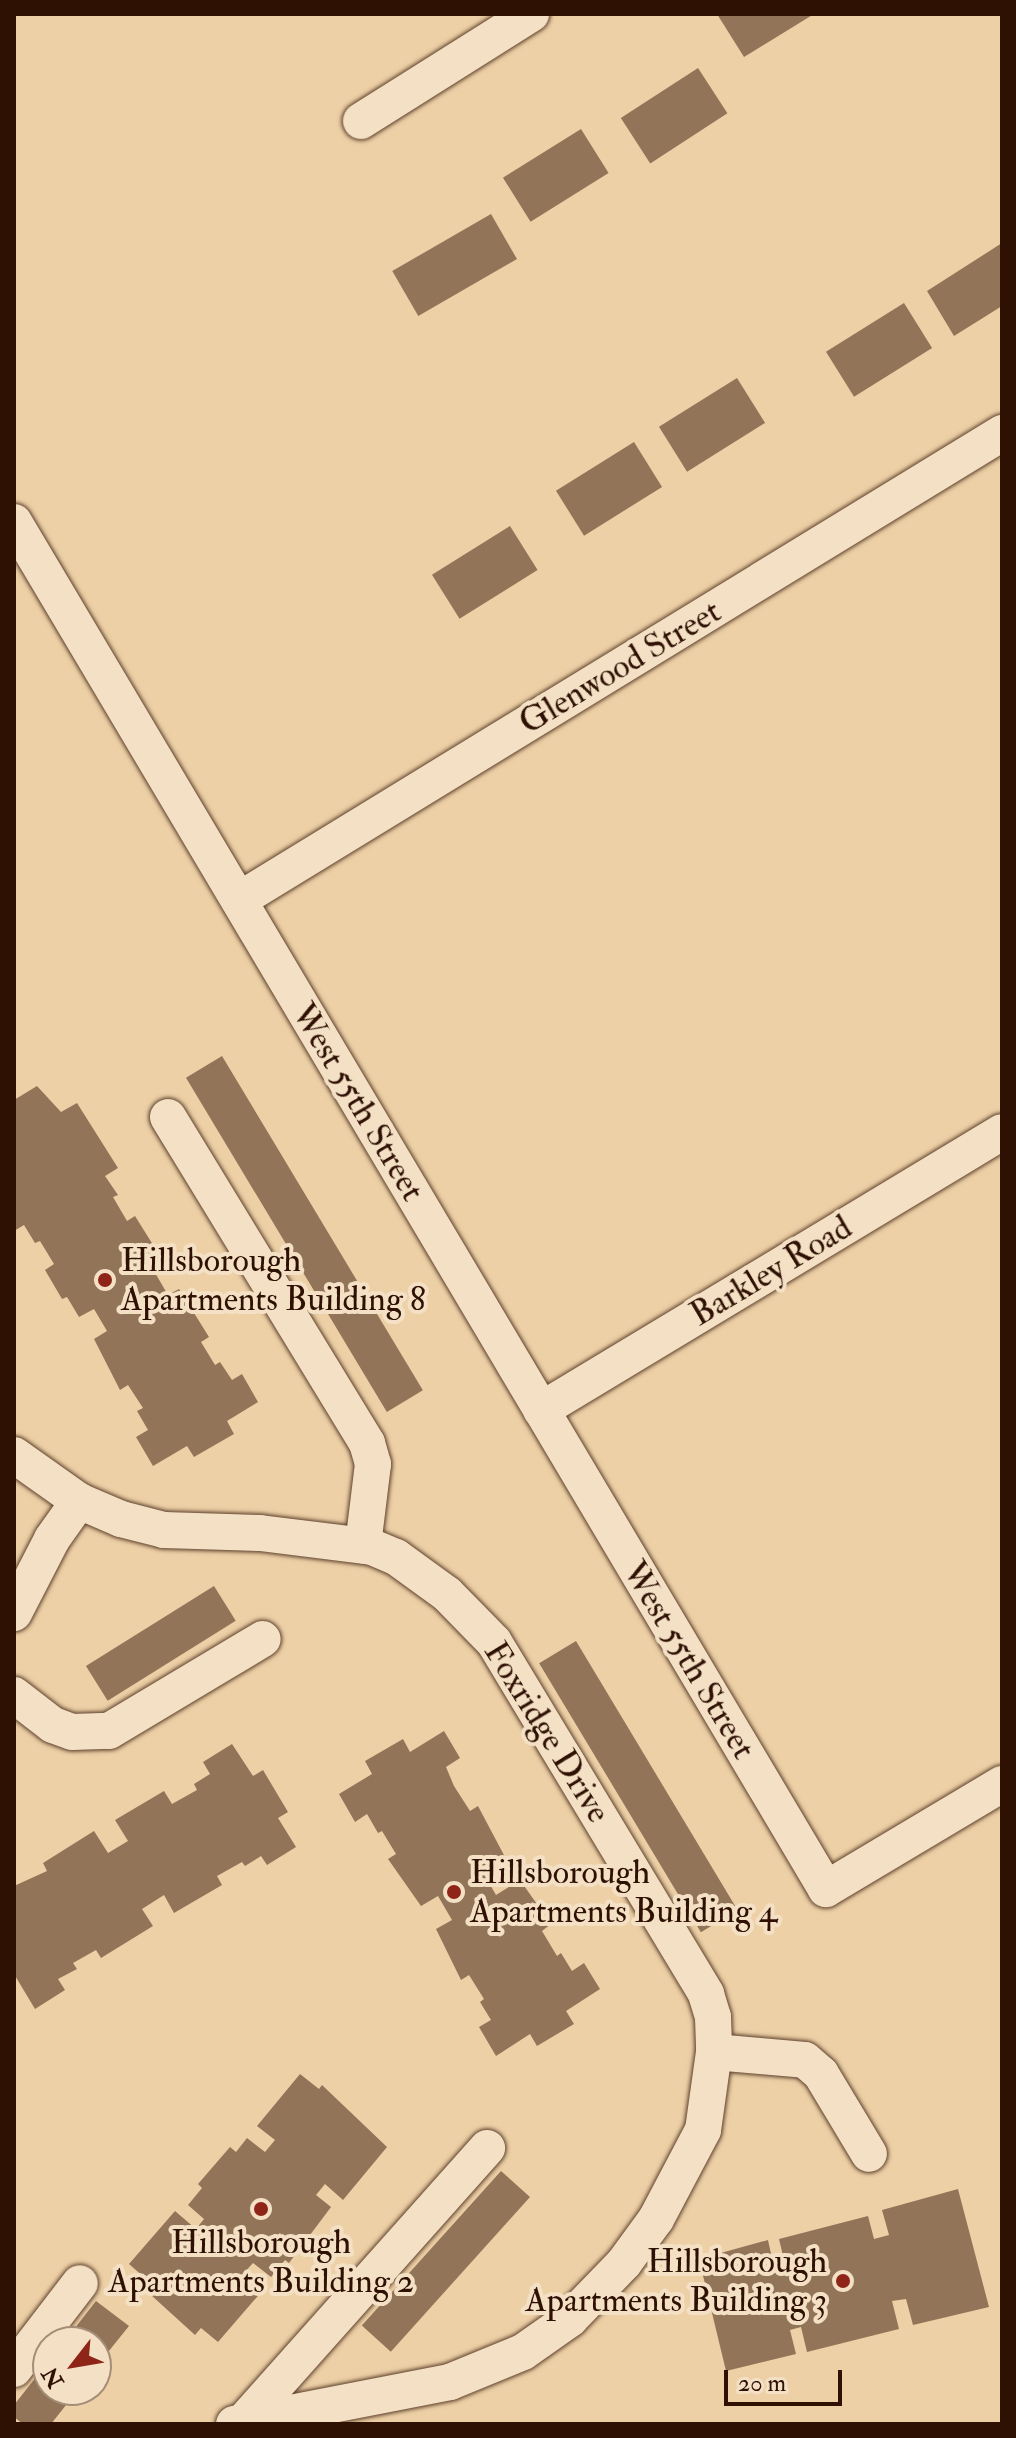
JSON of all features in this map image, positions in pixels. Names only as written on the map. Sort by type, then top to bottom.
[{"type":"street","points":[[361,121],[531,14]]},
{"type":"street","name":"Glenwood Street","points":[[239,900],[1002,433]]},
{"type":"street","name":"West 55th Street","points":[[14,522],[826,1889],[1002,1784]]},
{"type":"street","points":[[168,1117],[372,1453],[363,1545]]},
{"type":"street","name":"Barkley Road","points":[[541,1410],[1002,1132]]},
{"type":"street","name":"Foxridge Drive","points":[[14,1455],[79,1501],[164,1530],[260,1533],[363,1545],[412,1567],[463,1607],[494,1642],[706,1994],[714,2052],[703,2130],[679,2178],[624,2263],[556,2330],[489,2369],[450,2382],[238,2423]]},
{"type":"street","points":[[14,1613],[52,1539],[79,1501]]},
{"type":"street","points":[[14,1695],[53,1725],[72,1732],[109,1731],[263,1639]]},
{"type":"street","points":[[714,2052],[805,2060],[821,2074],[869,2154]]},
{"type":"street","points":[[238,2423],[487,2148]]},
{"type":"street","points":[[14,2369],[80,2283]]},
{"type":"building","points":[[717,14],[814,14],[744,57]]},
{"type":"building","points":[[698,68],[727,113],[650,163],[621,118]]},
{"type":"building","points":[[581,129],[609,173],[531,222],[503,178]]},
{"type":"building","points":[[491,214],[517,259],[418,316],[392,271]]},
{"type":"building","points":[[1002,243],[1002,306],[954,336],[927,291]]},
{"type":"building","points":[[904,303],[932,348],[854,397],[826,352]]},
{"type":"building","points":[[737,378],[765,423],[687,472],[659,427]]},
{"type":"building","points":[[634,442],[662,487],[584,536],[556,491]]},
{"type":"building","points":[[510,526],[538,570],[460,619],[432,575]]},
{"type":"building","points":[[222,1056],[423,1390],[387,1412],[186,1078]]},
{"type":"building","name":"Hillsborough Apartments Building 8","points":[[37,1086],[61,1112],[77,1103],[118,1168],[105,1176],[118,1195],[113,1197],[127,1221],[135,1216],[165,1264],[154,1271],[168,1295],[179,1289],[209,1337],[201,1342],[215,1365],[220,1362],[232,1380],[242,1374],[258,1402],[227,1421],[234,1434],[194,1457],[187,1446],[153,1466],[136,1437],[148,1430],[137,1411],[143,1408],[128,1385],[120,1390],[94,1339],[107,1331],[94,1309],[79,1317],[67,1297],[62,1299],[45,1270],[54,1264],[40,1241],[35,1243],[24,1225],[14,1231],[14,1100]]},
{"type":"building","points":[[214,1586],[236,1621],[108,1701],[86,1666]]},
{"type":"building","points":[[576,1641],[738,1910],[701,1932],[539,1663]]},
{"type":"building","name":"Hillsborough Apartments Building 4","points":[[444,1731],[460,1758],[446,1767],[454,1786],[470,1811],[478,1806],[505,1857],[480,1867],[496,1895],[520,1880],[551,1924],[542,1931],[557,1956],[561,1953],[572,1971],[584,1963],[600,1989],[566,2011],[574,2024],[537,2046],[530,2034],[496,2056],[479,2027],[491,2020],[480,2002],[484,1999],[469,1975],[461,1980],[436,1929],[452,1920],[438,1896],[421,1906],[388,1859],[396,1854],[382,1831],[378,1833],[367,1814],[355,1822],[339,1794],[372,1774],[365,1761],[403,1739],[410,1752]]},
{"type":"building","points":[[232,1744],[253,1776],[263,1770],[288,1812],[278,1818],[296,1847],[267,1865],[261,1856],[245,1866],[242,1862],[217,1876],[222,1885],[174,1913],[164,1895],[142,1909],[153,1926],[101,1958],[96,1950],[73,1963],[77,1969],[58,1979],[65,1990],[35,2009],[14,1974],[14,1886],[47,1871],[43,1863],[94,1831],[108,1853],[128,1841],[115,1820],[164,1791],[172,1804],[197,1790],[194,1784],[210,1774],[203,1762]]},
{"type":"building","name":"Hillsborough Apartments Building 2","points":[[300,2074],[319,2089],[322,2085],[387,2147],[343,2200],[325,2184],[316,2195],[331,2207],[289,2263],[285,2260],[271,2277],[253,2263],[244,2273],[263,2290],[218,2342],[201,2328],[195,2335],[140,2285],[145,2278],[129,2264],[175,2211],[196,2229],[204,2219],[188,2205],[202,2188],[198,2184],[230,2147],[236,2152],[247,2138],[265,2152],[275,2140],[257,2126]]},
{"type":"building","points":[[501,2171],[530,2197],[391,2352],[362,2326]]},
{"type":"building","name":"Hillsborough Apartments Building 3","points":[[958,2189],[989,2307],[913,2325],[906,2299],[892,2301],[899,2329],[807,2352],[801,2327],[790,2330],[796,2354],[726,2371],[699,2259],[768,2240],[773,2263],[784,2260],[779,2239],[868,2216],[874,2239],[889,2235],[882,2210]]},
{"type":"building","points":[[96,2301],[129,2326],[112,2347],[112,2326],[76,2326]]},
{"type":"building","points":[[32,2382],[32,2406],[65,2406],[51,2424],[23,2424],[14,2417],[14,2405]]},
{"type":"place","name":"Hillsborough Apartments Building 8","points":[[105,1280]]},
{"type":"place","name":"Hillsborough Apartments Building 4","points":[[454,1892]]},
{"type":"place","name":"Hillsborough Apartments Building 2","points":[[261,2209]]},
{"type":"place","name":"Hillsborough Apartments Building 3","points":[[843,2281]]}]
